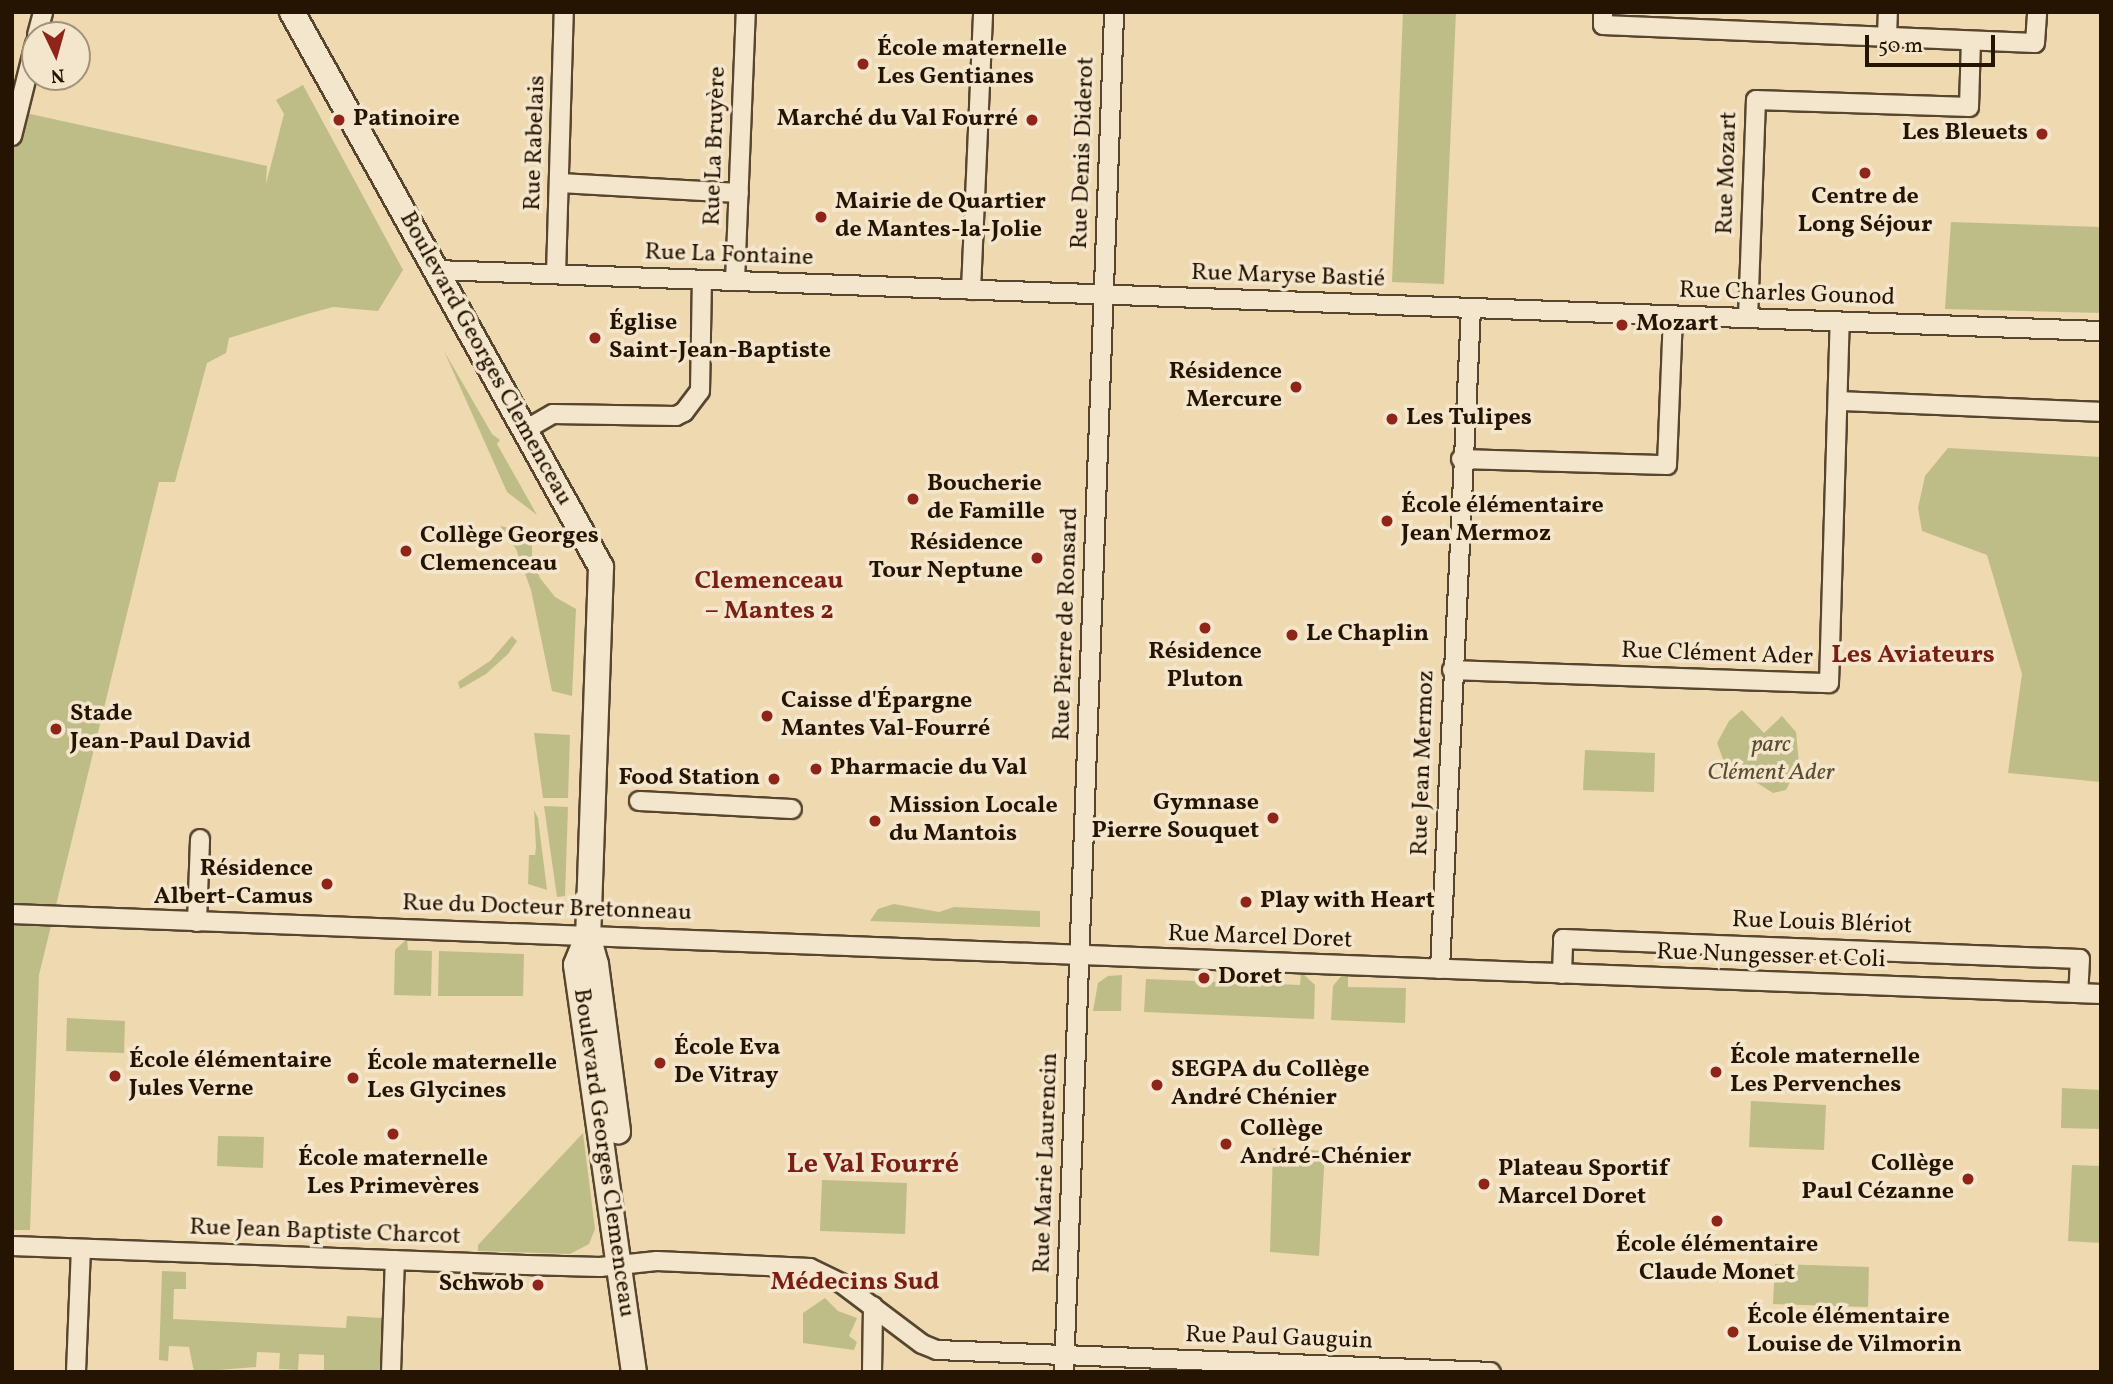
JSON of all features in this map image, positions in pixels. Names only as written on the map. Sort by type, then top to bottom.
[{"type":"main road","name":"Boulevard Georges Clemenceau","points":[[292,12],[602,573],[588,935],[596,964],[628,1265],[634,1372]]},
{"type":"main road","name":"Boulevard Georges Clemenceau","points":[[628,1265],[651,1372]]},
{"type":"street","name":"Rue Rabelais","points":[[556,274],[565,12]]},
{"type":"street","name":"Rue La Bruyère","points":[[735,281],[746,12]]},
{"type":"street","points":[[971,290],[983,12]]},
{"type":"street","name":"Rue Denis Diderot","points":[[1104,295],[1114,12]]},
{"type":"street","points":[[1603,12],[1603,25],[2035,43],[2037,12]]},
{"type":"street","points":[[1887,37],[1888,12]]},
{"type":"street","name":"Rue Mozart","points":[[1748,318],[1756,100],[1969,107],[1972,41]]},
{"type":"street","points":[[13,134],[24,91]]},
{"type":"street","points":[[559,183],[739,193]]},
{"type":"street","name":"Rue La Fontaine","points":[[436,270],[1104,295]]},
{"type":"street","points":[[525,430],[553,414],[676,416],[684,412],[700,391],[702,280]]},
{"type":"street","name":"Rue Maryse Bastié","points":[[1104,295],[1471,308]]},
{"type":"street","name":"Rue Pierre de Ronsard","points":[[1079,956],[1104,295]]},
{"type":"street","name":"Rue Charles Gounod","points":[[1471,308],[2101,331]]},
{"type":"street","name":"Rue Jean Mermoz","points":[[1440,969],[1461,459],[1471,308]]},
{"type":"street","points":[[1461,459],[1667,465],[1673,315]]},
{"type":"street","name":"Rue Clément Ader","points":[[1452,670],[1829,683],[1840,401],[1840,321]]},
{"type":"street","points":[[1840,401],[2101,412]]},
{"type":"street","points":[[639,801],[793,809]]},
{"type":"street","points":[[197,922],[200,839]]},
{"type":"street","name":"Rue du Docteur Bretonneau","points":[[12,914],[1079,956]]},
{"type":"street","name":"Rue Louis Blériot","points":[[1562,974],[1563,939],[2080,959],[2078,993]]},
{"type":"street","name":"Rue Marcel Doret","points":[[1079,956],[1440,969]]},
{"type":"street","name":"Rue Marie Laurencin","points":[[1065,1363],[1079,956]]},
{"type":"street","name":"Rue Nungesser et Coli","points":[[1440,969],[2101,994]]},
{"type":"street","name":"Rue Jean Baptiste Charcot","points":[[12,1246],[395,1260],[628,1265],[657,1261],[820,1270],[873,1306]]},
{"type":"street","points":[[76,1372],[81,1249]]},
{"type":"street","points":[[391,1372],[395,1260]]},
{"type":"street","points":[[872,1372],[873,1306]]},
{"type":"street","name":"Rue Paul Gauguin","points":[[873,1306],[929,1348],[1065,1363],[1491,1372]]},
{"type":"green space","points":[[1403,12],[1456,12],[1444,284],[1392,282]]},
{"type":"green space","name":"Stade Jean-Paul David","points":[[303,85],[403,270],[378,311],[333,307],[307,314],[229,338],[226,353],[207,363],[175,482],[159,482],[39,975],[30,1230],[12,1230],[12,110],[267,166],[266,184],[284,114],[276,100]]},
{"type":"green space","points":[[1951,222],[2101,227],[2101,313],[1945,309]]},
{"type":"green space","points":[[444,351],[492,434],[500,440],[497,444],[537,515],[507,492]]},
{"type":"green space","points":[[1948,448],[2101,457],[2101,782],[2008,773],[2022,674],[1987,555],[1922,531],[1918,508],[1925,476]]},
{"type":"green space","points":[[500,526],[532,533],[532,559],[540,578],[555,597],[576,609],[572,696],[552,691],[531,590],[516,549]]},
{"type":"green space","points":[[512,636],[517,641],[508,654],[486,674],[460,689],[458,682],[490,661]]},
{"type":"green space","name":"parc Clément Ader","points":[[1742,710],[1764,733],[1782,716],[1796,732],[1799,764],[1786,790],[1773,793],[1724,762],[1717,743],[1729,721]]},
{"type":"green space","points":[[534,733],[570,735],[568,798],[543,798]]},
{"type":"green space","points":[[1585,750],[1655,753],[1654,792],[1583,790]]},
{"type":"green space","points":[[544,806],[568,807],[565,896],[557,897]]},
{"type":"green space","points":[[534,810],[538,818],[547,890],[528,884],[529,855],[535,855],[536,847]]},
{"type":"green space","points":[[894,904],[939,912],[954,907],[1040,911],[1040,927],[870,921],[878,909]]},
{"type":"green space","points":[[407,939],[408,950],[432,951],[431,996],[394,995],[395,950]]},
{"type":"green space","points":[[439,951],[524,954],[523,996],[438,996]]},
{"type":"green space","points":[[1301,972],[1315,985],[1314,1019],[1144,1012],[1146,979],[1300,985]]},
{"type":"green space","points":[[1122,975],[1121,1011],[1093,1011],[1098,983],[1108,976]]},
{"type":"green space","points":[[1341,976],[1348,976],[1348,987],[1406,988],[1405,1023],[1331,1020],[1333,986]]},
{"type":"green space","points":[[67,1018],[125,1021],[124,1053],[66,1051]]},
{"type":"green space","points":[[2062,1088],[2101,1090],[2101,1129],[2061,1128]]},
{"type":"green space","points":[[1751,1101],[1826,1105],[1824,1150],[1749,1147]]},
{"type":"green space","points":[[583,1133],[595,1229],[589,1244],[570,1254],[478,1251],[478,1245]]},
{"type":"green space","points":[[218,1136],[264,1137],[263,1168],[217,1166]]},
{"type":"green space","points":[[1273,1148],[1325,1151],[1319,1256],[1270,1252]]},
{"type":"green space","points":[[2072,1165],[2101,1166],[2101,1243],[2068,1241]]},
{"type":"green space","points":[[822,1180],[907,1183],[905,1234],[820,1231]]},
{"type":"green space","points":[[1775,1264],[1869,1267],[1868,1307],[1773,1304]]},
{"type":"green space","points":[[162,1271],[186,1272],[186,1289],[174,1289],[173,1319],[346,1328],[347,1316],[382,1318],[380,1372],[324,1372],[324,1355],[299,1354],[298,1370],[279,1369],[280,1353],[257,1352],[256,1367],[194,1372],[189,1347],[169,1346],[168,1361],[159,1360]]},
{"type":"green space","points":[[825,1298],[838,1311],[857,1318],[849,1336],[857,1342],[854,1350],[803,1343],[803,1313]]},
{"type":"place","name":"École maternelle Les Gentianes","points":[[863,64]]},
{"type":"place","name":"Patinoire","points":[[339,120]]},
{"type":"place","name":"Marché du Val Fourré","points":[[1032,120]]},
{"type":"place","name":"Les Bleuets","points":[[2042,134]]},
{"type":"place","name":"Centre de Long Séjour","points":[[1865,173]]},
{"type":"place","name":"Mairie de Quartier de Mantes-la-Jolie","points":[[821,217]]},
{"type":"place","name":"Mozart","points":[[1622,325]]},
{"type":"place","name":"Église Saint-Jean-Baptiste","points":[[595,338]]},
{"type":"place","name":"Résidence Mercure","points":[[1296,387]]},
{"type":"place","name":"Les Tulipes","points":[[1392,419]]},
{"type":"place","name":"Boucherie de Famille","points":[[913,499]]},
{"type":"place","name":"École élémentaire Jean Mermoz","points":[[1387,521]]},
{"type":"place","name":"Collège Georges Clemenceau","points":[[406,551]]},
{"type":"place","name":"Résidence Tour Neptune","points":[[1037,558]]},
{"type":"place","name":"Résidence Pluton","points":[[1205,628]]},
{"type":"place","name":"Le Chaplin","points":[[1292,635]]},
{"type":"place","name":"Caisse d'Épargne Mantes Val-Fourré","points":[[767,716]]},
{"type":"place","name":"Stade Jean-Paul David","points":[[56,729]]},
{"type":"place","name":"Pharmacie du Val","points":[[816,769]]},
{"type":"place","name":"Food Station","points":[[774,779]]},
{"type":"place","name":"Gymnase Pierre Souquet","points":[[1273,818]]},
{"type":"place","name":"Mission Locale du Mantois","points":[[875,821]]},
{"type":"place","name":"Résidence Albert-Camus","points":[[327,884]]},
{"type":"place","name":"Play with Heart","points":[[1246,902]]},
{"type":"place","name":"Doret","points":[[1204,978]]},
{"type":"place","name":"École Eva De Vitray","points":[[660,1063]]},
{"type":"place","name":"École maternelle Les Pervenches","points":[[1716,1072]]},
{"type":"place","name":"École élémentaire Jules Verne","points":[[115,1076]]},
{"type":"place","name":"École maternelle Les Glycines","points":[[353,1078]]},
{"type":"place","name":"SEGPA du Collège André Chénier","points":[[1157,1085]]},
{"type":"place","name":"École maternelle Les Primevères","points":[[393,1134]]},
{"type":"place","name":"Collège André-Chénier","points":[[1226,1144]]},
{"type":"place","name":"Collège Paul Cézanne","points":[[1968,1179]]},
{"type":"place","name":"Plateau Sportif Marcel Doret","points":[[1484,1184]]},
{"type":"place","name":"École élémentaire Claude Monet","points":[[1717,1221]]},
{"type":"place","name":"Schwob","points":[[538,1285]]},
{"type":"place","name":"École élémentaire Louise de Vilmorin","points":[[1733,1332]]},
{"type":"district","name":"Clemenceau – Mantes 2","points":[[769,597]]},
{"type":"district","name":"Les Aviateurs","points":[[1913,656]]},
{"type":"district","name":"Le Val Fourré","points":[[873,1165]]},
{"type":"district","name":"Médecins Sud","points":[[855,1283]]}]
